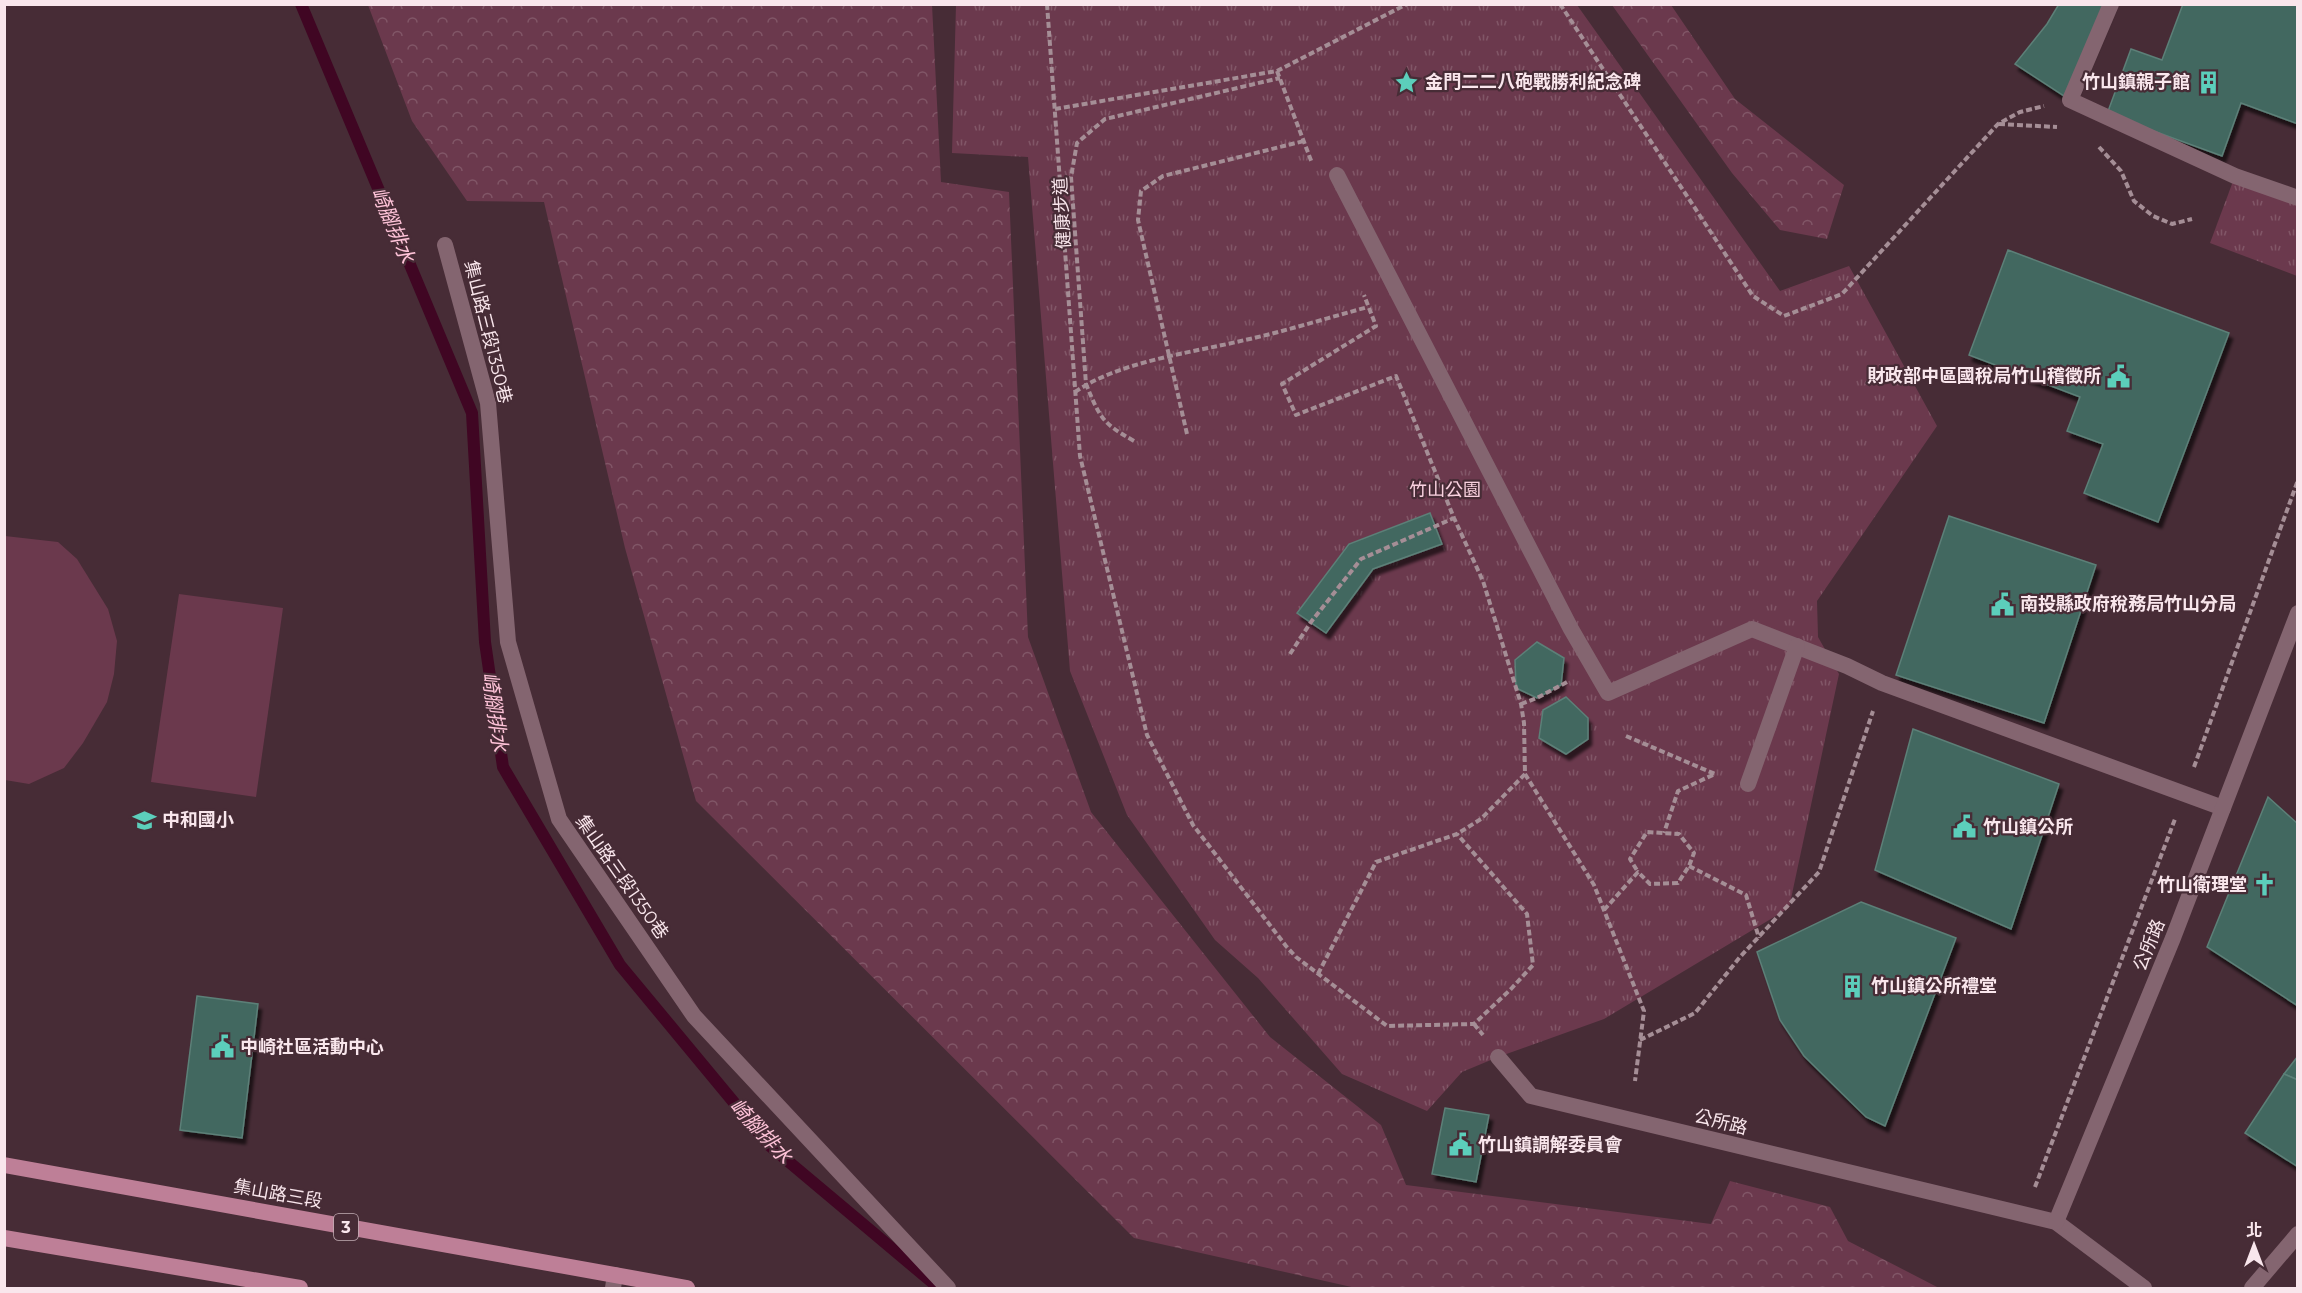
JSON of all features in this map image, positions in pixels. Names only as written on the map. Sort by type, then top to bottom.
[{"type":"main road","name":"集山路三段","points":[[4,1165],[614,1282],[687,1288]]},
{"type":"main road","points":[[4,1238],[300,1288]]},
{"type":"street","points":[[2111,4],[2070,100],[2235,176],[2298,198]]},
{"type":"street","points":[[1337,175],[1571,629],[1608,693],[1752,629],[1882,683],[2223,808]]},
{"type":"street","name":"集山路三段1350巷","points":[[445,245],[488,403],[508,642],[559,819],[694,1016],[948,1288]]},
{"type":"street","name":"公所路","points":[[2056,1222],[2174,938],[2298,613]]},
{"type":"street","points":[[1748,783],[1797,646]]},
{"type":"street","name":"公所路","points":[[1498,1057],[1531,1096],[2056,1222],[2144,1288]]},
{"type":"street","points":[[2252,1288],[2298,1234]]},
{"type":"path","points":[[1047,4],[1080,456],[1147,735],[1193,825],[1286,946],[1296,957],[1387,1026],[1474,1024],[1533,965],[1527,914],[1457,834]]},
{"type":"path","points":[[1054,109],[1277,71],[1407,4]]},
{"type":"path","points":[[1560,4],[1753,296],[1784,316],[1842,294],[1998,124],[2020,112],[2070,100]]},
{"type":"path","points":[[1277,71],[1313,164]]},
{"type":"path","name":"健康步道","points":[[1134,441],[1109,427],[1096,409],[1086,384],[1071,177],[1077,143],[1105,118],[1280,78]]},
{"type":"path","points":[[1998,124],[2060,128]]},
{"type":"path","points":[[1187,434],[1137,220],[1141,191],[1163,176],[1304,141]]},
{"type":"path","points":[[2095,142],[2121,171],[2134,201],[2153,216],[2172,224],[2192,219]]},
{"type":"path","points":[[1360,285],[1376,326],[1282,384],[1296,415],[1396,376],[1454,518],[1483,581],[1521,704],[1524,723],[1525,774],[1594,885],[1644,1011],[1635,1081]]},
{"type":"path","points":[[1075,392],[1099,376],[1131,365],[1261,337],[1368,307]]},
{"type":"path","points":[[2032,1194],[2184,793],[2298,480]]},
{"type":"path","points":[[1290,654],[1311,622],[1361,559],[1454,518]]},
{"type":"path","points":[[1521,704],[1565,683]]},
{"type":"path","points":[[1640,1040],[1695,1013],[1740,957],[1819,872],[1882,683]]},
{"type":"path","points":[[1626,736],[1715,774],[1678,791],[1664,833]]},
{"type":"path","points":[[1318,974],[1376,862],[1457,834],[1481,819],[1525,774]]},
{"type":"path","points":[[1647,832],[1679,834],[1694,853],[1689,866],[1678,884],[1650,884],[1638,872],[1630,859],[1647,832]]},
{"type":"path","points":[[1689,866],[1746,895],[1759,938]]},
{"type":"path","points":[[1604,910],[1638,872]]},
{"type":"green space","points":[[368,5],[932,5],[941,182],[1009,192],[1028,637],[1091,812],[1270,1037],[1381,1125],[1406,1185],[1711,1224],[1730,1181],[1830,1207],[1848,1241],[1939,1288],[1356,1288],[1134,1238],[696,801],[625,548],[544,202],[467,201],[412,121]]},
{"type":"green space","name":"竹山公園","points":[[956,5],[1577,5],[1780,291],[1849,266],[1937,426],[1817,601],[1818,637],[1839,674],[1789,908],[1604,1019],[1462,1072],[1427,1111],[1342,1074],[1258,978],[1215,940],[1127,815],[1070,671],[1028,157],[952,153]]},
{"type":"green space","points":[[1612,5],[1671,5],[1735,99],[1844,185],[1827,239],[1780,230],[1732,173]]},
{"type":"green space","points":[[2235,176],[2297,200],[2297,276],[2210,243]]},
{"type":"green space","points":[[5,536],[58,542],[77,559],[108,609],[117,641],[114,674],[107,702],[83,743],[64,768],[29,784],[5,780]]},
{"type":"green space","points":[[179,594],[283,608],[256,797],[151,782]]},
{"type":"building","points":[[2059,4],[2111,4],[2070,100],[2015,64],[2047,24]]},
{"type":"building","name":"竹山鎮親子館","points":[[2183,4],[2298,4],[2298,124],[2241,103],[2222,156],[2107,114],[2131,49],[2162,60]]},
{"type":"building","name":"財政部中區國稅局竹山稽徵所","points":[[2008,250],[2229,333],[2158,522],[2084,493],[2103,444],[2067,431],[2080,397],[1969,355]]},
{"type":"building","points":[[1430,513],[1442,544],[1373,569],[1326,633],[1297,613],[1349,544]]},
{"type":"building","name":"南投縣政府稅務局竹山分局","points":[[1949,516],[2096,565],[2044,723],[1896,675]]},
{"type":"building","points":[[1537,642],[1564,658],[1561,685],[1537,698],[1516,688],[1515,660]]},
{"type":"building","points":[[1566,697],[1588,718],[1588,739],[1566,754],[1539,738],[1543,710]]},
{"type":"building","name":"竹山鎮公所","points":[[1913,729],[2059,784],[2011,929],[1875,870]]},
{"type":"building","name":"竹山衛理堂","points":[[2268,797],[2298,824],[2298,1006],[2207,947]]},
{"type":"building","name":"竹山鎮公所禮堂","points":[[1861,902],[1956,938],[1885,1126],[1866,1117],[1804,1056],[1780,1020],[1757,952]]},
{"type":"building","name":"中崎社區活動中心","points":[[197,996],[258,1004],[242,1138],[180,1130]]},
{"type":"building","points":[[2298,1056],[2298,1080],[2284,1074]]},
{"type":"building","points":[[2284,1074],[2298,1080],[2298,1167],[2245,1133]]},
{"type":"building","name":"竹山鎮調解委員會","points":[[1445,1108],[1489,1115],[1476,1182],[1432,1174]]},
{"type":"waterway","name":"崎腳排水","points":[[301,4],[472,413],[485,642],[503,767],[620,965],[770,1146],[939,1288]]},
{"type":"place","name":"金門二二八砲戰勝利紀念碑","points":[[1407,82]]},
{"type":"place","name":"竹山鎮親子館","points":[[2208,82]]},
{"type":"place","name":"財政部中區國稅局竹山稽徵所","points":[[2119,376]]},
{"type":"place","name":"南投縣政府稅務局竹山分局","points":[[2002,604]]},
{"type":"place","name":"中和國小","points":[[144,820]]},
{"type":"place","name":"竹山鎮公所","points":[[1965,827]]},
{"type":"place","name":"竹山衛理堂","points":[[2265,885]]},
{"type":"place","name":"竹山鎮公所禮堂","points":[[1853,986]]},
{"type":"place","name":"中崎社區活動中心","points":[[222,1047]]},
{"type":"place","name":"竹山鎮調解委員會","points":[[1460,1145]]}]
